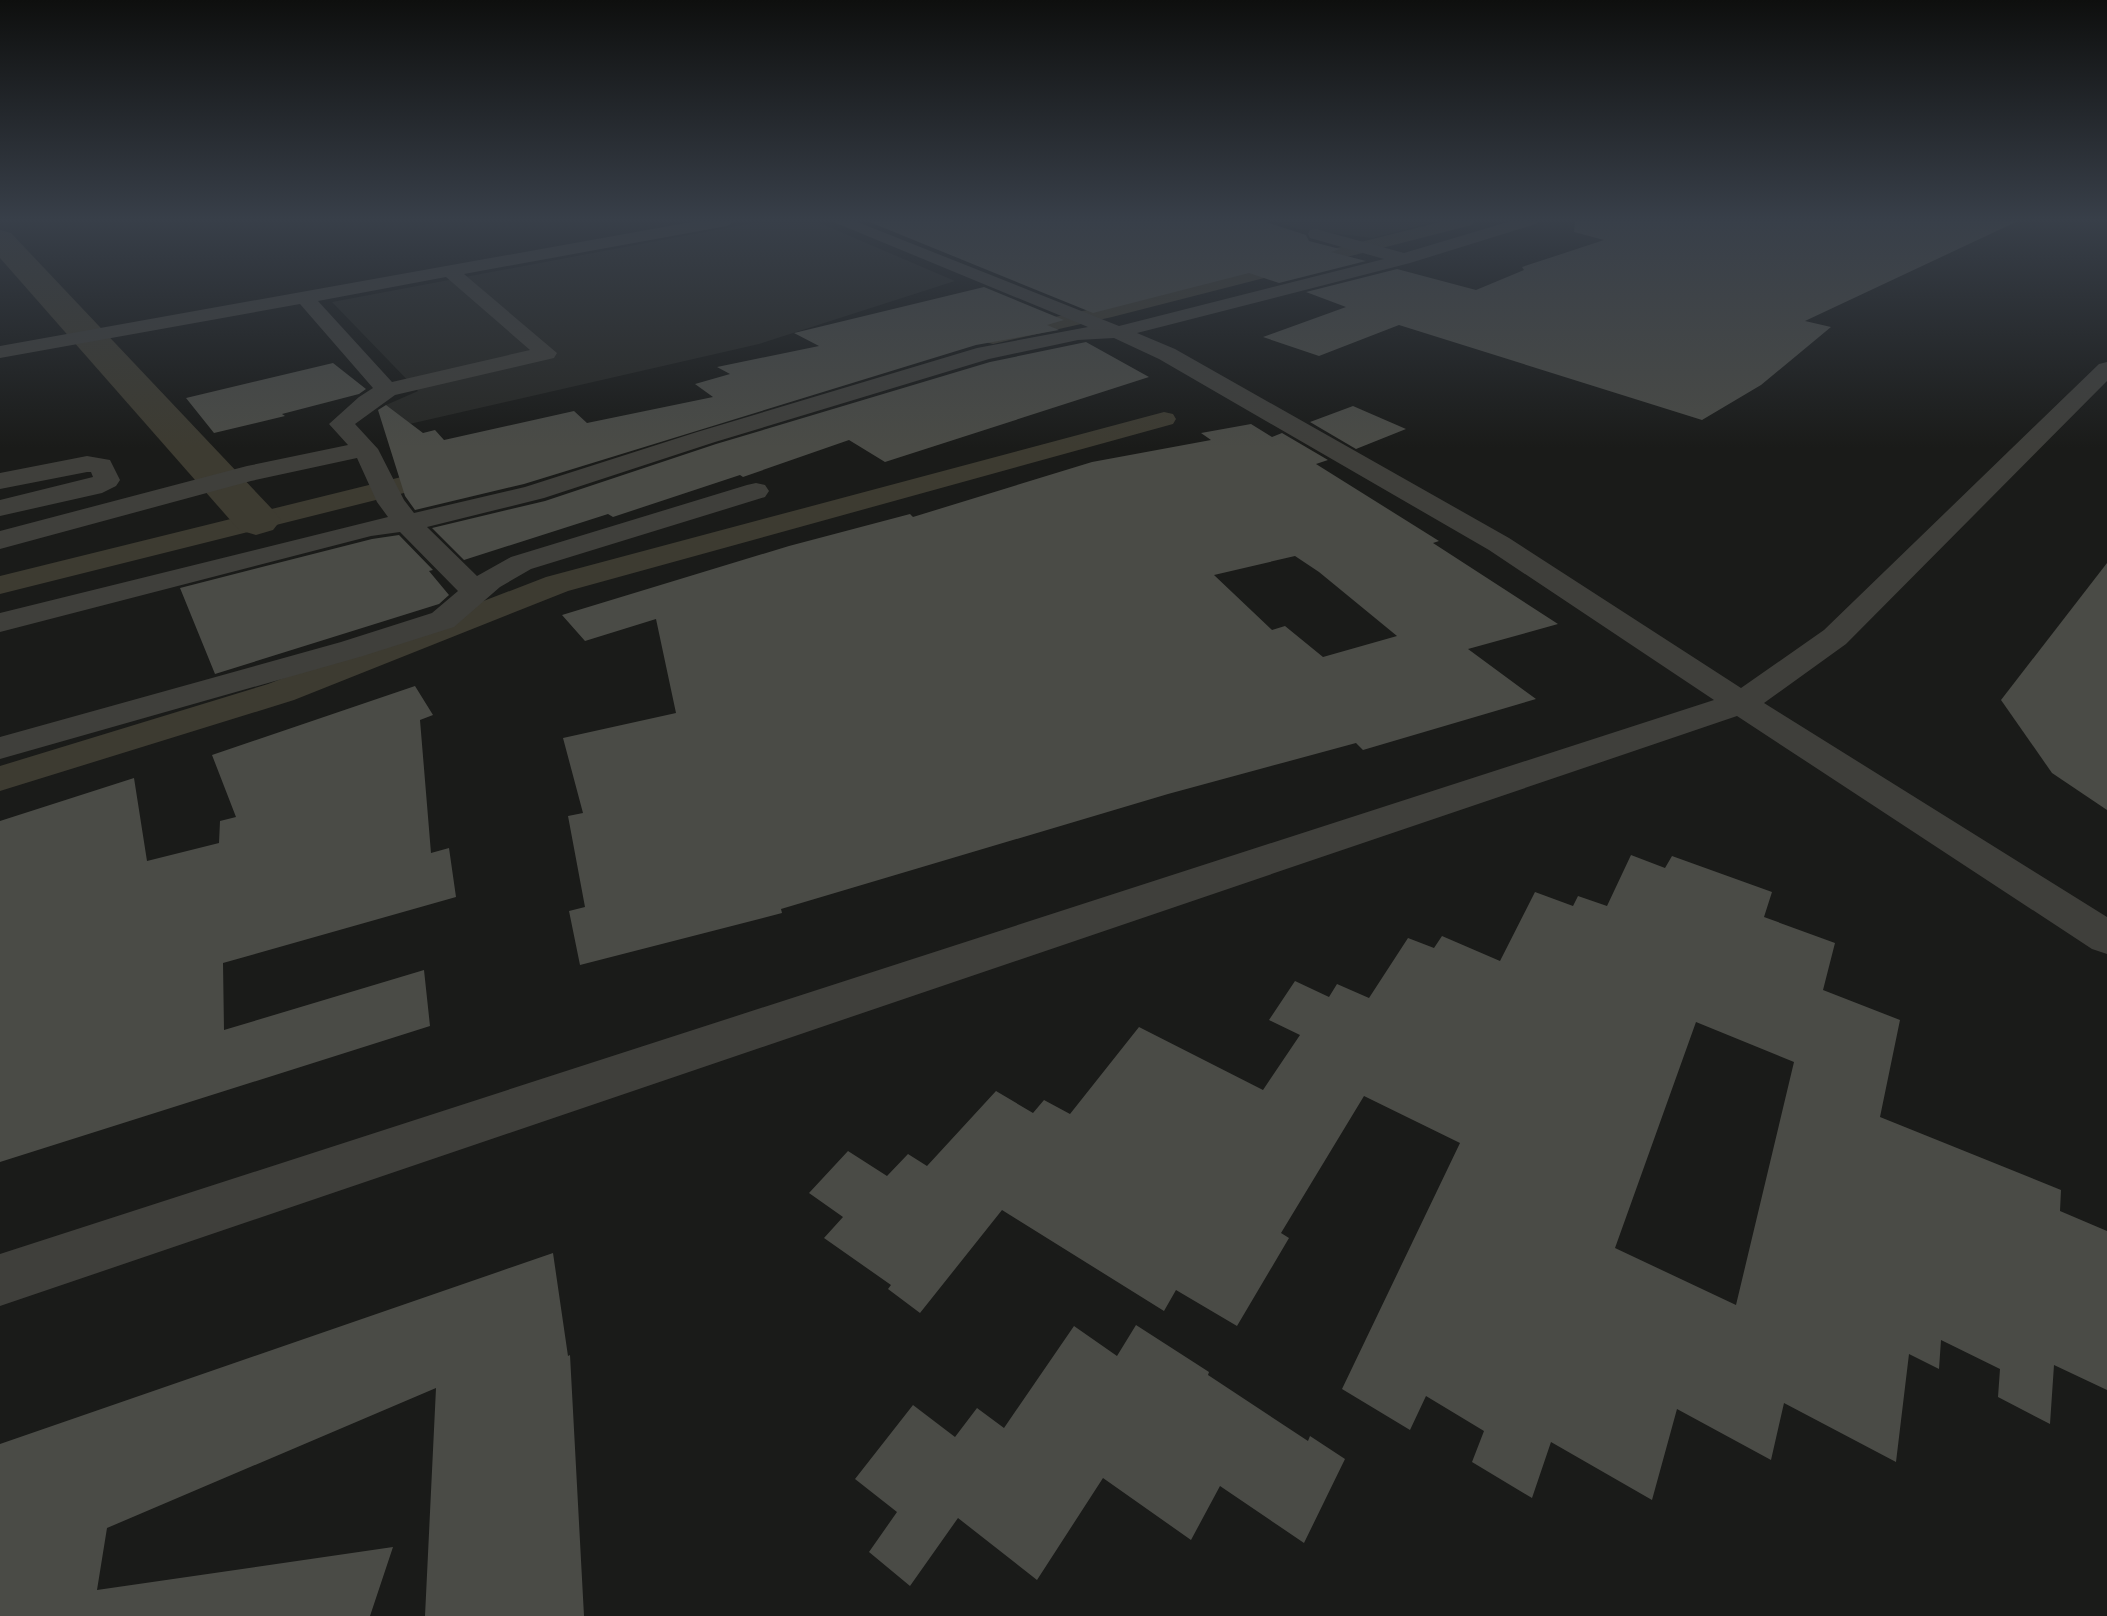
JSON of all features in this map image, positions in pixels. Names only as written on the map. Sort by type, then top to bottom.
[{"type":"street","points":[[0,352],[307,296]]},
{"type":"street","points":[[476,592],[393,503],[365,449],[341,424],[377,396],[545,353],[479,296]]},
{"type":"street","points":[[1030,296],[1167,355],[1499,544],[1741,704],[1858,776],[2107,938]]},
{"type":"street","points":[[0,623],[370,528],[393,503],[532,494],[678,449],[706,437],[985,353],[1078,334],[1112,330],[1250,296]]},
{"type":"street","points":[[304,297],[377,396]]},
{"type":"street","points":[[0,1280],[1741,704],[1835,636],[2107,369]]},
{"type":"street","points":[[0,540],[247,474],[365,449]]},
{"type":"street","points":[[0,481],[87,464],[101,465],[107,480],[93,487],[0,508]]},
{"type":"street","points":[[0,748],[352,649],[443,620],[476,592],[521,563],[757,491]]},
{"type":"shaded area","points":[[362,296],[907,296],[759,344],[392,428],[386,405],[418,391],[332,302]]},
{"type":"building","points":[[945,296],[1007,296],[1064,320],[1047,325],[1059,330],[976,345],[524,484],[415,510],[405,496],[378,410],[386,405],[423,433],[435,430],[444,440],[574,411],[587,423],[713,397],[695,384],[730,374],[717,367],[819,346],[794,333]]},
{"type":"building","points":[[1052,296],[1158,296],[1093,313]]},
{"type":"building","points":[[1318,296],[1857,296],[1805,321],[1831,327],[1761,385],[1702,420],[1399,325],[1319,356],[1263,337],[1346,307]]},
{"type":"building","points":[[1086,342],[1149,377],[885,462],[849,440],[743,477],[740,475],[613,517],[608,514],[464,560],[432,528],[545,501],[716,444],[990,362]]},
{"type":"building","points":[[333,363],[366,389],[359,394],[282,414],[285,416],[214,433],[186,398]]},
{"type":"building","points":[[1353,406],[1406,429],[1356,449],[1310,422]]},
{"type":"building","points":[[1251,424],[1272,437],[1282,433],[1328,460],[1316,464],[1439,541],[1433,543],[1558,624],[1468,649],[1536,699],[1363,750],[1356,743],[1168,794],[781,909],[782,913],[580,965],[569,911],[585,907],[568,816],[583,813],[563,738],[676,713],[656,619],[585,641],[562,615],[789,546],[910,514],[913,517],[1092,462],[1211,440],[1201,433]],"holes":[[[1295,556],[1319,572],[1397,636],[1323,657],[1285,626],[1272,630],[1214,575]]]},
{"type":"building","points":[[399,535],[433,570],[429,571],[449,595],[439,604],[215,674],[180,588],[372,539]]},
{"type":"building","points":[[2107,563],[2107,810],[2052,773],[2001,700]]},
{"type":"building","points":[[415,686],[433,715],[420,720],[431,853],[449,848],[456,897],[223,963],[224,1030],[424,970],[430,1026],[0,1162],[0,821],[134,778],[147,861],[219,843],[220,821],[236,817],[212,755]]},
{"type":"building","points":[[1631,855],[1665,868],[1672,856],[1772,892],[1764,917],[1835,943],[1823,990],[1900,1020],[1880,1117],[2061,1190],[2060,1211],[2107,1231],[2107,1390],[2054,1365],[2050,1424],[1998,1397],[2000,1369],[1941,1340],[1939,1369],[1909,1354],[1896,1462],[1784,1403],[1771,1460],[1677,1409],[1652,1500],[1551,1442],[1532,1498],[1472,1462],[1484,1431],[1426,1396],[1410,1430],[1342,1389],[1460,1143],[1364,1096],[1281,1233],[1289,1238],[1237,1326],[1176,1290],[1164,1311],[1002,1210],[920,1313],[888,1289],[891,1285],[824,1238],[843,1217],[809,1193],[848,1151],[887,1176],[908,1154],[927,1166],[996,1091],[1033,1113],[1044,1100],[1070,1114],[1139,1027],[1263,1090],[1300,1035],[1269,1020],[1295,981],[1329,997],[1337,984],[1369,998],[1408,938],[1434,948],[1442,936],[1500,961],[1535,892],[1573,906],[1578,896],[1607,906]],"holes":[[[1696,1022],[1794,1062],[1736,1305],[1615,1248]]]},
{"type":"building","points":[[553,1253],[568,1356],[570,1355],[584,1616],[425,1616],[436,1388],[107,1528],[97,1590],[393,1547],[370,1616],[0,1616],[0,1444]]},
{"type":"building","points":[[1136,1325],[1308,1441],[1310,1436],[1345,1459],[1304,1543],[1220,1486],[1191,1540],[1103,1478],[1037,1580],[958,1518],[910,1586],[869,1552],[897,1512],[855,1479],[913,1405],[955,1437],[977,1408],[1004,1428],[1074,1326],[1117,1356]]},
{"type":"waterway","points":[[52,296],[256,520]]},
{"type":"waterway","points":[[993,337],[1169,296]]},
{"type":"waterway","points":[[0,779],[281,692],[557,584],[1164,419]]},
{"type":"waterway","points":[[0,585],[454,472]]}]
